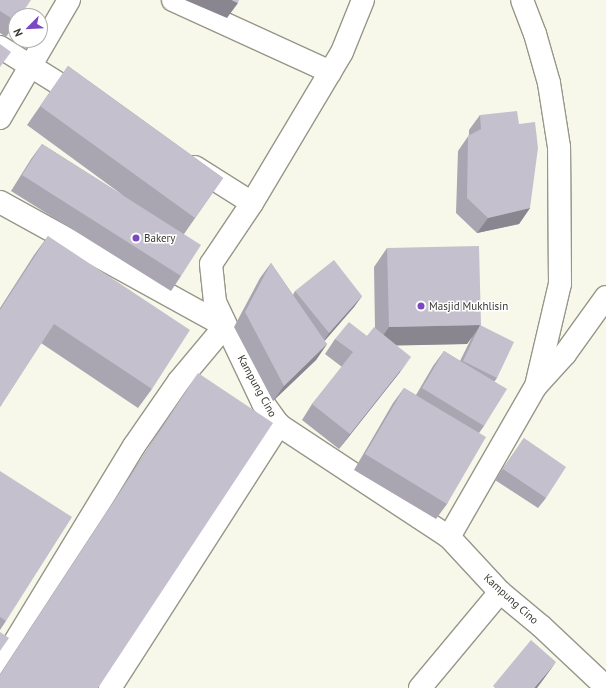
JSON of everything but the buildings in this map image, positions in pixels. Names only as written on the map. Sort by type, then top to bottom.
[{"type":"street","points":[[0,118],[69,0]]},
{"type":"street","points":[[173,0],[330,72]]},
{"type":"street","name":"Kampung Cino","points":[[363,0],[342,52],[252,203],[211,264],[215,302],[225,326],[263,403],[279,425],[449,537],[500,592],[598,682]]},
{"type":"street","points":[[522,0],[535,34],[549,83],[559,147],[561,199],[560,284],[536,386]]},
{"type":"street","points":[[0,46],[98,107]]},
{"type":"street","points":[[178,157],[252,203]]},
{"type":"street","points":[[0,202],[225,326],[180,381],[134,446],[0,666]]},
{"type":"street","points":[[449,537],[536,386],[565,354],[606,297]]},
{"type":"street","points":[[110,688],[279,425]]},
{"type":"street","points":[[420,688],[500,592]]},
{"type":"place","name":"Bakery","points":[[136,238]]},
{"type":"place","name":"Masjid Mukhlisin","points":[[421,306]]}]
